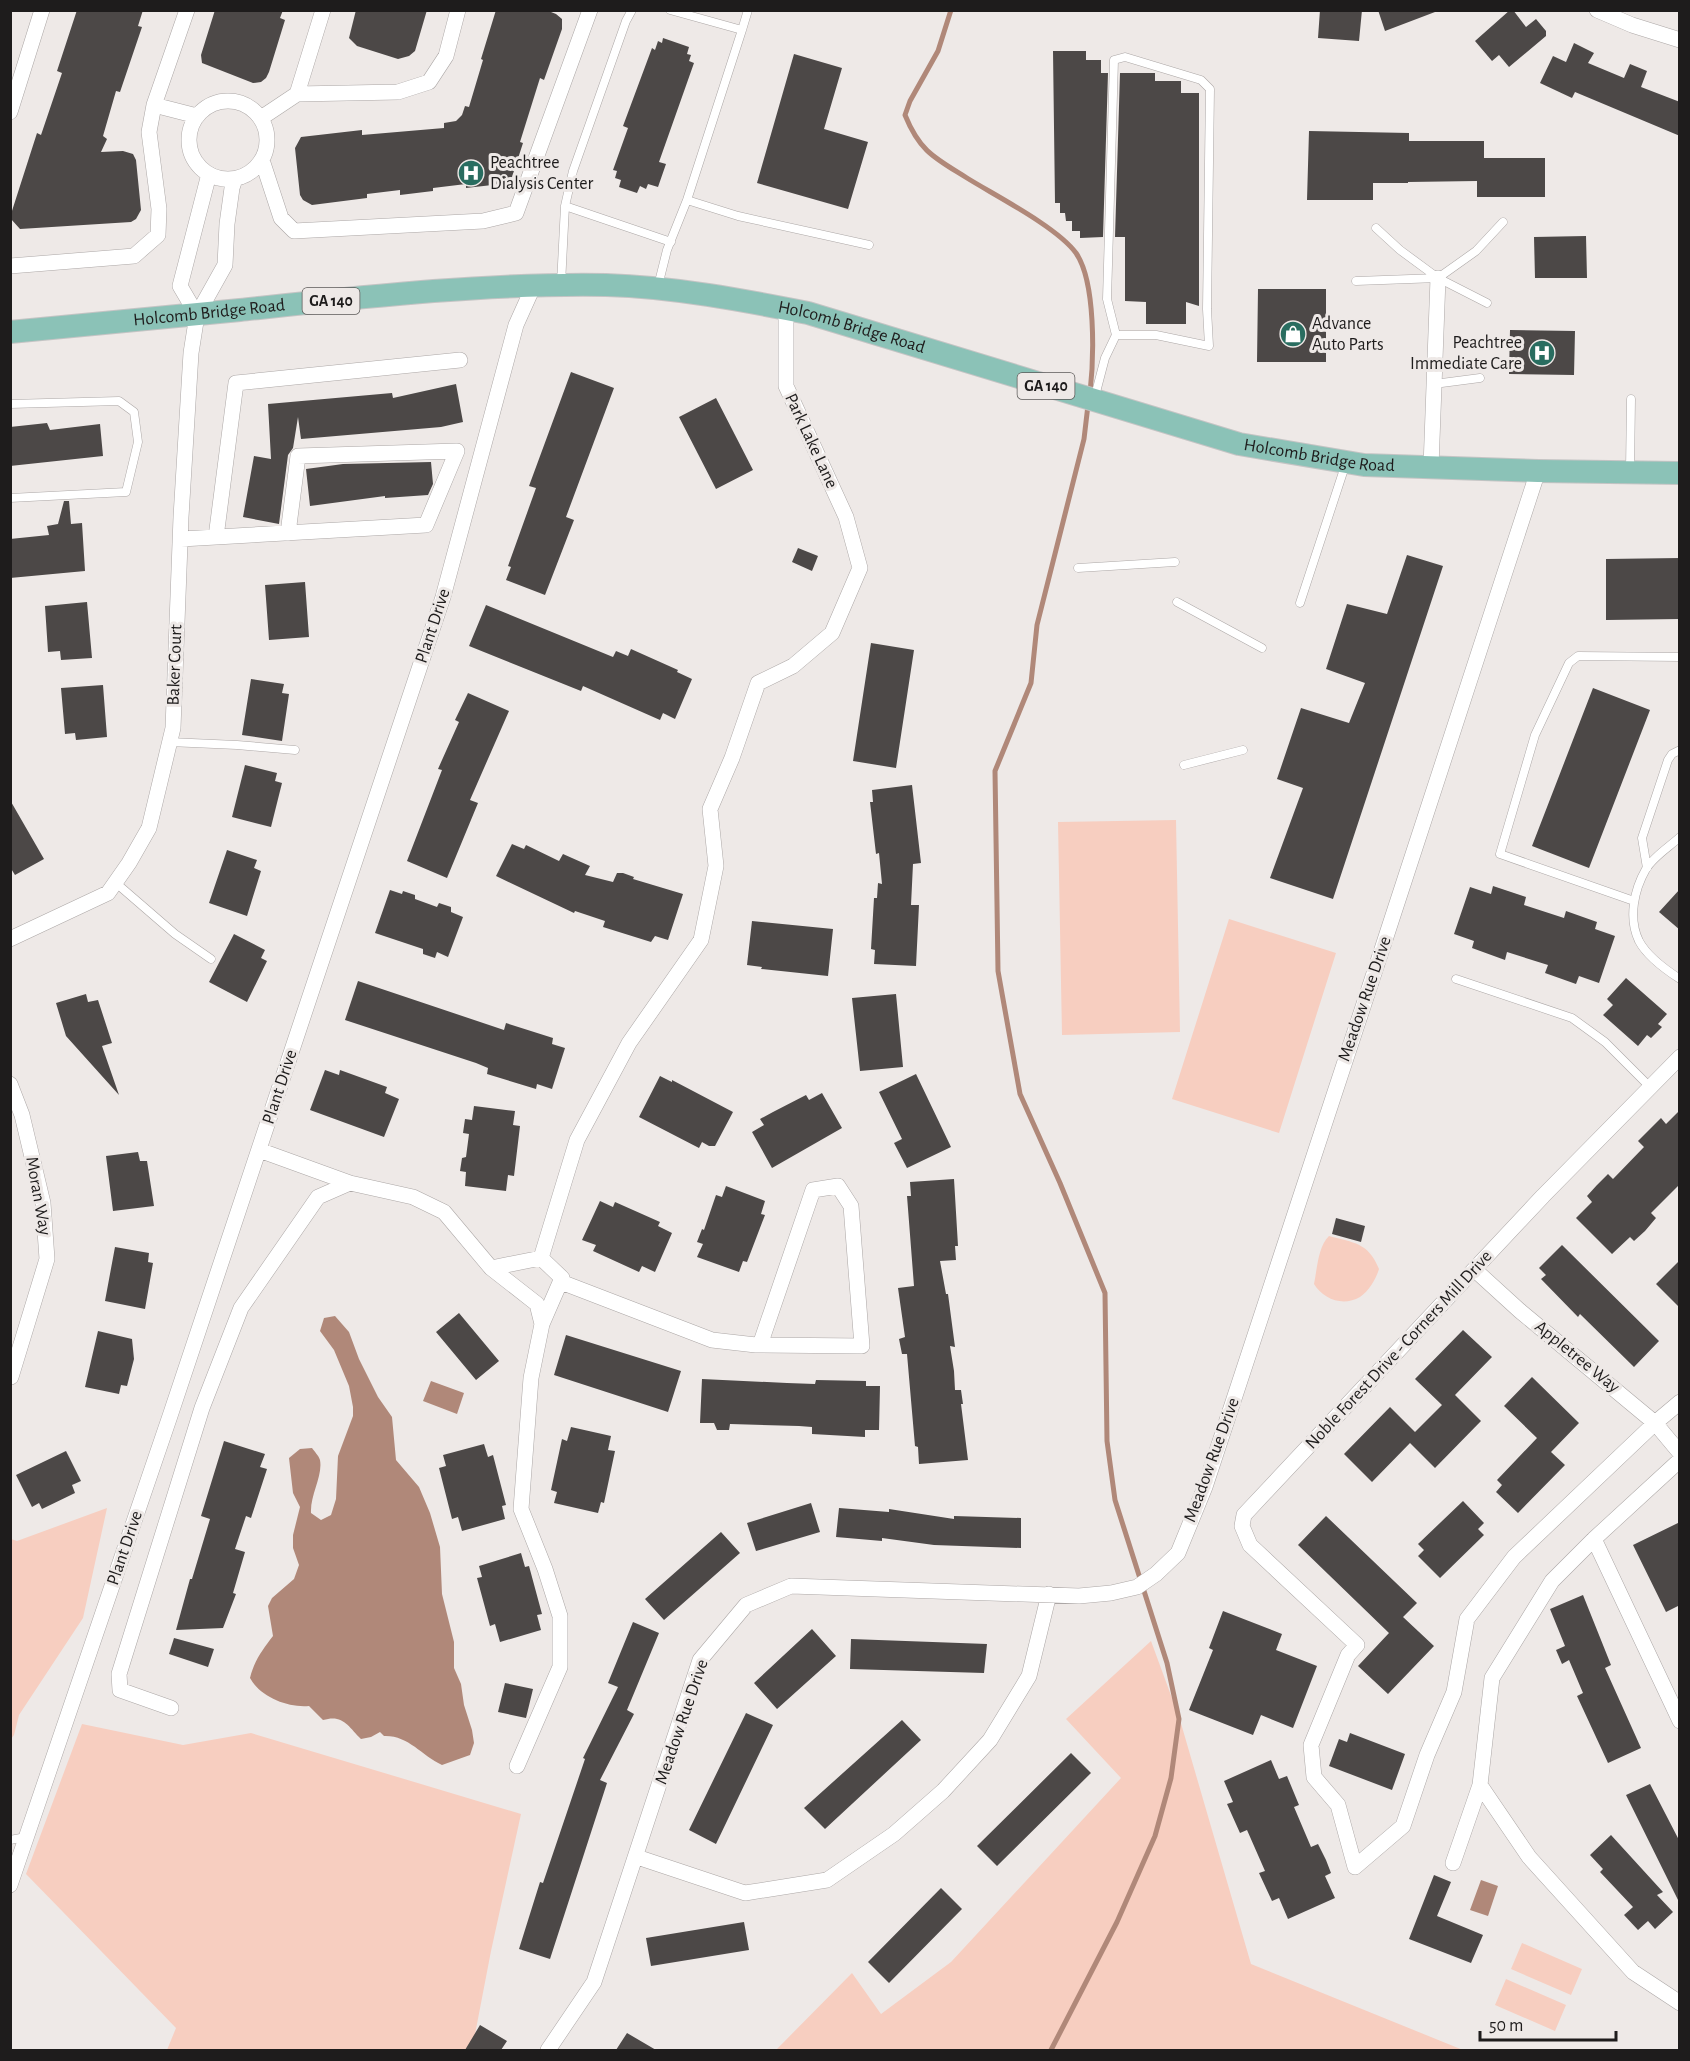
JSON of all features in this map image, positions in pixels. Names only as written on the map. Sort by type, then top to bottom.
[{"type":"main road","name":"Holcomb Bridge Road","points":[[10,332],[384,295],[534,285],[608,285],[657,289],[741,299],[808,313],[1239,444],[1364,465],[1680,473]]},
{"type":"street","points":[[10,112],[42,10]]},
{"type":"street","points":[[10,266],[134,256],[158,235],[159,209],[149,132],[154,105],[187,10]]},
{"type":"street","points":[[297,94],[323,10]]},
{"type":"street","points":[[261,118],[297,94],[398,92],[429,82],[446,56],[458,10]]},
{"type":"street","points":[[262,160],[281,218],[294,231],[483,221],[516,213],[590,10]]},
{"type":"street","points":[[1597,10],[1632,25],[1680,40]]},
{"type":"street","points":[[230,100],[253,109],[261,118],[268,139],[267,150],[262,160],[255,169],[235,179],[217,178],[209,174],[198,166],[191,154],[188,141],[197,116],[206,107],[230,100]]},
{"type":"street","points":[[154,105],[197,116]]},
{"type":"street","points":[[197,315],[180,286],[209,174]]},
{"type":"street","points":[[197,315],[225,265],[227,224],[235,179]]},
{"type":"street","points":[[1431,467],[1438,278]]},
{"type":"street","name":"Plant Drive","points":[[10,1885],[170,1416],[443,597],[516,325],[534,285]]},
{"type":"street","name":"Park Lake Lane","points":[[541,1258],[576,1140],[628,1043],[701,940],[716,866],[710,809],[732,758],[758,683],[793,666],[832,633],[860,568],[846,517],[786,386],[786,309]]},
{"type":"street","name":"Baker Court","points":[[10,939],[108,893],[149,828],[173,728],[180,539],[191,353],[197,315]]},
{"type":"street","points":[[216,537],[236,383],[460,360]]},
{"type":"street","points":[[180,539],[288,533],[426,525],[457,451],[298,456],[288,533]]},
{"type":"street","name":"Meadow Rue Drive","points":[[548,2050],[594,1982],[700,1660],[746,1605],[791,1586],[1079,1596],[1111,1593],[1137,1587],[1156,1574],[1178,1552],[1205,1487],[1538,471]]},
{"type":"street","name":"Noble Forest Drive - Corners Mill Drive","points":[[1655,1423],[1514,1557],[1467,1619],[1454,1692],[1427,1755],[1403,1826],[1355,1866],[1338,1805],[1314,1777],[1311,1745],[1348,1655],[1357,1645],[1250,1545],[1242,1526],[1244,1515],[1543,1196],[1680,1058]]},
{"type":"street","name":"Moran Way","points":[[10,1084],[22,1115],[43,1203],[47,1259],[11,1378]]},
{"type":"street","points":[[259,1150],[351,1183],[413,1197],[444,1212],[492,1268],[537,1304],[542,1324]]},
{"type":"street","points":[[171,1708],[120,1690],[119,1674],[202,1408],[241,1308],[318,1197],[351,1183]]},
{"type":"street","points":[[561,1282],[712,1340],[760,1345],[862,1346],[851,1206],[838,1186],[813,1190],[760,1345]]},
{"type":"street","points":[[492,1268],[541,1258],[562,1278],[542,1324],[531,1378],[521,1509],[545,1569],[560,1616],[560,1667],[517,1766]]},
{"type":"street","name":"Appletree Way","points":[[1475,1270],[1520,1311],[1655,1423],[1680,1453]]},
{"type":"street","points":[[1655,1423],[1680,1402]]},
{"type":"street","points":[[1453,1863],[1480,1785],[1492,1678],[1552,1581],[1680,1460]]},
{"type":"street","points":[[1594,1539],[1680,1721]]},
{"type":"street","points":[[637,1857],[746,1893],[827,1880],[894,1834],[943,1791],[990,1740],[1029,1676],[1049,1594]]},
{"type":"street","points":[[1480,1785],[1530,1857],[1633,1972],[1680,2003]]},
{"type":"lane","points":[[561,285],[566,206],[573,171],[626,21],[632,10]]},
{"type":"lane","points":[[670,10],[742,30]]},
{"type":"lane","points":[[657,289],[748,10]]},
{"type":"lane","points":[[1094,401],[1105,358],[1116,335],[1107,299],[1114,60],[1125,57],[1201,80],[1210,88],[1207,309],[1209,346],[1156,334],[1116,335]]},
{"type":"lane","points":[[687,200],[738,216],[869,245]]},
{"type":"lane","points":[[566,206],[671,242]]},
{"type":"lane","points":[[1356,281],[1438,278],[1476,251],[1503,222]]},
{"type":"lane","points":[[1376,228],[1400,250],[1438,278],[1487,303]]},
{"type":"lane","points":[[1434,384],[1480,378]]},
{"type":"lane","points":[[1630,472],[1631,399]]},
{"type":"lane","points":[[10,404],[120,400],[134,412],[138,442],[126,492],[10,498]]},
{"type":"lane","points":[[1300,603],[1346,462]]},
{"type":"lane","points":[[1078,568],[1175,562]]},
{"type":"lane","points":[[1177,602],[1262,648]]},
{"type":"lane","points":[[1634,901],[1500,854],[1535,735],[1569,663],[1578,656],[1680,657]]},
{"type":"lane","points":[[169,742],[295,750]]},
{"type":"lane","points":[[1185,765],[1244,750]]},
{"type":"lane","points":[[1647,868],[1641,838],[1668,759],[1680,750]]},
{"type":"lane","points":[[1680,837],[1647,868],[1634,901],[1633,917],[1640,941],[1666,969],[1680,979]]},
{"type":"lane","points":[[116,883],[175,933],[211,959]]},
{"type":"lane","points":[[1456,979],[1572,1018],[1605,1042],[1650,1087]]},
{"type":"lane","points":[[10,1840],[26,1837]]},
{"type":"shaded area","points":[[1176,820],[1180,1032],[1062,1035],[1058,822]]},
{"type":"shaded area","points":[[1229,919],[1336,953],[1279,1133],[1172,1099]]},
{"type":"shaded area","points":[[1329,1236],[1359,1245],[1370,1253],[1379,1269],[1369,1288],[1354,1300],[1334,1300],[1323,1294],[1314,1284],[1320,1252]]},
{"type":"shaded area","points":[[335,1316],[349,1332],[359,1359],[378,1397],[392,1417],[396,1460],[419,1487],[440,1547],[442,1594],[454,1642],[454,1668],[461,1684],[474,1743],[470,1755],[442,1765],[407,1742],[384,1736],[380,1732],[361,1739],[345,1722],[336,1719],[323,1720],[309,1706],[292,1705],[275,1700],[260,1691],[250,1678],[256,1661],[273,1636],[268,1606],[272,1598],[294,1579],[299,1565],[293,1548],[293,1535],[300,1507],[293,1493],[289,1458],[300,1449],[312,1448],[319,1458],[320,1472],[312,1499],[311,1513],[321,1520],[331,1515],[336,1499],[338,1456],[353,1416],[353,1407],[349,1386],[334,1350],[320,1331],[324,1318]]},
{"type":"shaded area","points":[[431,1381],[464,1393],[457,1414],[423,1401]]},
{"type":"shaded area","points":[[107,1508],[83,1618],[19,1715],[11,1739],[11,1539],[17,1541]]},
{"type":"shaded area","points":[[1151,1641],[1180,1720],[1251,1964],[1463,2050],[776,2050],[852,1973],[881,2014],[951,1962],[1121,1778],[1066,1719]]},
{"type":"shaded area","points":[[82,1724],[183,1745],[251,1733],[521,1814],[472,2050],[167,2050],[176,2028],[26,1874]]},
{"type":"shaded area","points":[[1481,1880],[1498,1886],[1488,1916],[1470,1910]]},
{"type":"shaded area","points":[[1522,1943],[1582,1969],[1571,1995],[1511,1969]]},
{"type":"shaded area","points":[[1506,1979],[1566,2005],[1555,2031],[1495,2005]]},
{"type":"building","points":[[77,10],[143,10],[138,26],[142,27],[120,92],[116,91],[103,136],[107,139],[101,152],[123,151],[133,154],[136,160],[141,210],[136,219],[131,222],[20,229],[11,219],[11,214],[37,133],[41,135],[62,73],[57,71]]},
{"type":"building","points":[[215,10],[283,10],[280,18],[285,20],[269,72],[261,82],[253,83],[202,63],[201,55]]},
{"type":"building","points":[[356,10],[427,10],[415,51],[409,56],[398,59],[357,46],[349,38]]},
{"type":"building","points":[[496,10],[546,10],[562,19],[562,29],[544,80],[540,78],[520,142],[523,143],[512,177],[501,184],[466,188],[466,184],[400,195],[400,190],[367,194],[367,198],[312,205],[303,200],[300,195],[295,148],[301,137],[362,130],[362,135],[444,128],[444,123],[456,121],[462,115],[465,106],[469,107]]},
{"type":"building","points":[[1320,10],[1362,10],[1359,41],[1318,38]]},
{"type":"building","points":[[1378,10],[1435,10],[1435,12],[1385,31]]},
{"type":"building","points":[[1510,10],[1513,10],[1526,27],[1536,19],[1546,31],[1546,36],[1509,67],[1499,55],[1492,61],[1475,41]]},
{"type":"building","points":[[663,38],[689,47],[687,54],[691,55],[689,61],[694,63],[659,162],[666,164],[658,187],[648,184],[646,189],[640,186],[637,193],[619,187],[621,180],[615,178],[617,171],[613,170],[628,128],[623,126],[652,48],[655,50],[658,41],[662,43]]},
{"type":"building","points":[[1574,43],[1594,53],[1588,63],[1624,78],[1630,64],[1647,71],[1641,87],[1680,102],[1680,136],[1575,92],[1572,98],[1540,83],[1553,56],[1566,62]]},
{"type":"building","points":[[1053,51],[1086,51],[1086,60],[1101,60],[1101,73],[1108,73],[1103,237],[1080,238],[1080,231],[1072,231],[1072,221],[1066,221],[1065,213],[1060,213],[1060,203],[1055,203]]},
{"type":"building","points":[[794,54],[842,68],[824,129],[868,142],[848,209],[757,183]]},
{"type":"building","points":[[1120,73],[1155,73],[1155,81],[1181,81],[1181,93],[1199,93],[1199,306],[1186,302],[1186,324],[1146,324],[1146,302],[1125,301],[1125,237],[1115,237]]},
{"type":"building","points":[[1309,131],[1409,133],[1409,141],[1484,141],[1484,158],[1545,158],[1545,197],[1477,197],[1477,181],[1373,183],[1373,200],[1307,200]]},
{"type":"building","points":[[1586,236],[1587,278],[1535,278],[1534,237]]},
{"type":"building","points":[[1258,289],[1326,289],[1326,362],[1257,362]]},
{"type":"building","name":"Peachtree Immediate Care","points":[[1510,330],[1575,331],[1574,375],[1509,374]]},
{"type":"building","points":[[571,372],[614,388],[566,517],[574,520],[545,595],[506,580],[511,567],[508,566],[536,488],[529,486]]},
{"type":"building","points":[[456,384],[463,422],[441,427],[301,439],[298,417],[293,448],[288,455],[279,524],[243,517],[254,456],[271,459],[268,404],[392,393],[393,398]]},
{"type":"building","points":[[716,398],[753,470],[716,489],[679,417]]},
{"type":"building","points":[[47,423],[50,430],[100,424],[103,456],[10,466],[10,427]]},
{"type":"building","points":[[431,462],[433,484],[428,495],[385,498],[385,496],[310,506],[306,469],[343,464]]},
{"type":"building","points":[[64,501],[69,501],[71,524],[82,523],[85,571],[10,578],[10,539],[49,535],[47,526],[58,524]]},
{"type":"building","points":[[798,548],[818,556],[812,571],[792,562]]},
{"type":"building","points":[[1407,555],[1443,566],[1333,899],[1270,878],[1303,788],[1277,779],[1301,708],[1349,723],[1365,683],[1326,669],[1347,604],[1387,614]]},
{"type":"building","points":[[1680,558],[1680,619],[1606,620],[1606,559]]},
{"type":"building","points":[[305,582],[309,637],[269,640],[265,585]]},
{"type":"building","points":[[87,602],[92,658],[61,660],[60,651],[48,652],[45,606]]},
{"type":"building","points":[[486,605],[613,657],[616,651],[628,656],[631,649],[678,670],[677,672],[692,679],[675,719],[663,713],[660,720],[583,686],[581,691],[469,646]]},
{"type":"building","points":[[871,643],[914,650],[896,768],[853,761]]},
{"type":"building","points":[[251,679],[284,684],[282,693],[289,694],[282,741],[242,735]]},
{"type":"building","points":[[103,685],[107,737],[76,740],[75,733],[65,734],[61,688]]},
{"type":"building","points":[[1593,688],[1650,710],[1589,868],[1532,846]]},
{"type":"building","points":[[468,693],[509,711],[470,800],[478,803],[447,878],[407,861],[442,770],[438,769],[459,722],[455,720]]},
{"type":"building","points":[[245,765],[277,773],[275,781],[282,783],[271,827],[232,817]]},
{"type":"building","points":[[912,785],[921,863],[913,864],[911,905],[919,905],[916,966],[874,964],[875,950],[871,949],[874,898],[877,898],[878,883],[882,884],[870,802],[873,802],[872,790]]},
{"type":"building","points":[[10,800],[44,859],[15,875],[10,867]]},
{"type":"building","points":[[512,844],[524,849],[526,845],[559,861],[563,854],[590,866],[585,875],[613,882],[617,873],[623,873],[634,877],[633,879],[683,894],[668,940],[655,936],[651,942],[603,927],[605,921],[575,911],[574,913],[496,876]]},
{"type":"building","points":[[227,850],[257,860],[254,868],[261,871],[247,916],[209,903]]},
{"type":"building","points":[[1493,886],[1526,897],[1524,905],[1564,918],[1566,911],[1597,922],[1595,929],[1615,936],[1599,983],[1579,976],[1576,984],[1545,973],[1548,965],[1507,952],[1505,960],[1472,948],[1474,941],[1454,934],[1470,887],[1491,894]]},
{"type":"building","points":[[1680,889],[1680,930],[1659,912]]},
{"type":"building","points":[[390,890],[415,895],[415,899],[437,907],[439,903],[451,907],[451,912],[463,917],[448,957],[437,952],[435,958],[423,954],[423,949],[375,933]]},
{"type":"building","points":[[752,921],[833,929],[828,976],[761,969],[762,967],[747,965]]},
{"type":"building","points":[[234,934],[265,950],[261,958],[267,961],[247,1002],[209,982]]},
{"type":"building","points":[[1626,978],[1667,1014],[1658,1024],[1662,1027],[1651,1038],[1647,1035],[1638,1046],[1603,1015],[1613,1005],[1607,999]]},
{"type":"building","points":[[358,981],[504,1030],[506,1023],[553,1038],[552,1044],[565,1048],[552,1089],[537,1084],[536,1089],[487,1074],[488,1068],[476,1063],[345,1020]]},
{"type":"building","points":[[86,994],[88,1002],[98,1000],[112,1043],[102,1046],[119,1095],[66,1036],[56,1003]]},
{"type":"building","points":[[896,994],[903,1067],[860,1071],[852,998]]},
{"type":"building","points":[[325,1070],[339,1075],[340,1070],[387,1087],[385,1093],[399,1099],[384,1137],[310,1110]]},
{"type":"building","points":[[916,1074],[951,1147],[907,1168],[894,1143],[902,1139],[879,1092]]},
{"type":"building","points":[[660,1076],[733,1112],[715,1146],[702,1142],[699,1148],[639,1117]]},
{"type":"building","points":[[822,1093],[842,1128],[772,1168],[752,1132],[764,1125],[760,1119],[806,1095],[809,1100]]},
{"type":"building","points":[[474,1106],[515,1111],[513,1125],[520,1126],[514,1176],[508,1175],[506,1191],[465,1186],[466,1172],[460,1171],[462,1158],[466,1157],[469,1134],[463,1133],[465,1119],[472,1120]]},
{"type":"building","points":[[1680,1110],[1680,1184],[1651,1213],[1656,1218],[1645,1231],[1634,1241],[1630,1237],[1612,1254],[1576,1218],[1592,1202],[1587,1196],[1597,1185],[1608,1174],[1613,1179],[1644,1147],[1638,1141],[1661,1118],[1666,1124]]},
{"type":"building","points":[[138,1152],[140,1161],[147,1161],[154,1206],[113,1211],[106,1156]]},
{"type":"building","points":[[954,1179],[958,1246],[955,1246],[956,1260],[940,1261],[946,1294],[948,1294],[955,1347],[950,1346],[955,1390],[961,1390],[968,1460],[919,1464],[918,1447],[915,1446],[907,1354],[902,1354],[899,1339],[905,1337],[898,1288],[914,1286],[907,1196],[911,1196],[910,1182]]},
{"type":"building","points":[[726,1186],[765,1201],[761,1214],[765,1215],[747,1262],[743,1261],[739,1272],[697,1257],[703,1244],[697,1242],[702,1229],[704,1230],[716,1195],[722,1197]]},
{"type":"building","points":[[600,1201],[613,1207],[615,1202],[660,1222],[658,1226],[672,1233],[655,1272],[642,1266],[639,1272],[593,1251],[596,1245],[582,1240]]},
{"type":"building","points":[[1336,1218],[1365,1226],[1361,1242],[1332,1234]]},
{"type":"building","points":[[1562,1245],[1659,1341],[1634,1367],[1580,1314],[1578,1317],[1541,1279],[1546,1275],[1539,1268]]},
{"type":"building","points":[[115,1247],[149,1253],[148,1262],[153,1263],[145,1309],[105,1301]]},
{"type":"building","points":[[1680,1260],[1680,1308],[1656,1284]]},
{"type":"building","points":[[459,1313],[499,1361],[476,1380],[436,1332]]},
{"type":"building","points":[[1463,1330],[1492,1357],[1455,1395],[1481,1421],[1435,1468],[1410,1443],[1372,1482],[1344,1454],[1390,1407],[1415,1432],[1442,1405],[1415,1379]]},
{"type":"building","points":[[98,1331],[132,1339],[134,1359],[127,1386],[121,1385],[119,1394],[85,1387]]},
{"type":"building","points":[[566,1335],[681,1371],[668,1412],[554,1375]]},
{"type":"building","points":[[1532,1377],[1579,1423],[1551,1452],[1565,1465],[1518,1513],[1496,1492],[1502,1485],[1497,1480],[1537,1438],[1504,1406]]},
{"type":"building","points":[[702,1379],[815,1384],[816,1380],[866,1381],[866,1386],[880,1386],[879,1430],[865,1430],[865,1437],[812,1434],[812,1427],[799,1426],[730,1424],[729,1430],[717,1430],[714,1423],[700,1423]]},
{"type":"building","points":[[571,1427],[611,1436],[608,1450],[615,1451],[604,1503],[601,1502],[598,1513],[554,1503],[557,1492],[551,1490],[562,1439],[567,1441]]},
{"type":"building","points":[[224,1441],[265,1454],[260,1467],[267,1469],[251,1518],[246,1516],[235,1549],[245,1552],[233,1593],[236,1594],[223,1628],[176,1630],[210,1519],[201,1516]]},
{"type":"building","points":[[484,1444],[488,1457],[493,1455],[506,1505],[502,1506],[505,1519],[462,1531],[458,1517],[452,1519],[439,1468],[446,1466],[443,1455]]},
{"type":"building","points":[[66,1451],[81,1481],[72,1485],[75,1493],[42,1509],[39,1503],[32,1507],[16,1475]]},
{"type":"building","points":[[1463,1501],[1484,1523],[1478,1529],[1484,1535],[1440,1578],[1418,1556],[1424,1550],[1418,1544]]},
{"type":"building","points":[[811,1503],[820,1532],[756,1551],[747,1523]]},
{"type":"building","points":[[839,1508],[889,1512],[889,1509],[954,1519],[954,1516],[1021,1518],[1021,1548],[934,1545],[882,1538],[882,1541],[836,1537]]},
{"type":"building","points":[[1326,1516],[1417,1603],[1403,1617],[1434,1646],[1388,1694],[1358,1666],[1389,1633],[1298,1545]]},
{"type":"building","points":[[1680,1522],[1680,1605],[1666,1612],[1633,1545]]},
{"type":"building","points":[[721,1532],[740,1553],[664,1620],[645,1599]]},
{"type":"building","points":[[521,1553],[525,1567],[529,1566],[542,1614],[537,1615],[541,1630],[500,1642],[495,1624],[490,1626],[477,1578],[482,1577],[479,1566]]},
{"type":"building","points":[[1583,1595],[1611,1665],[1605,1668],[1641,1748],[1608,1763],[1577,1696],[1583,1693],[1569,1660],[1562,1664],[1556,1650],[1565,1646],[1550,1609]]},
{"type":"building","points":[[1223,1611],[1282,1634],[1276,1650],[1317,1666],[1293,1728],[1261,1715],[1253,1735],[1189,1710],[1213,1650],[1209,1648]]},
{"type":"building","points":[[633,1622],[659,1633],[627,1710],[634,1714],[600,1780],[607,1783],[550,1959],[519,1949],[540,1882],[543,1883],[585,1759],[583,1758],[618,1687],[608,1683]]},
{"type":"building","points":[[812,1629],[836,1656],[777,1709],[754,1683]]},
{"type":"building","points":[[174,1638],[214,1649],[208,1667],[169,1654]]},
{"type":"building","points":[[851,1639],[987,1644],[984,1673],[850,1669]]},
{"type":"building","points":[[505,1683],[533,1689],[526,1718],[498,1712]]},
{"type":"building","points":[[746,1713],[773,1725],[716,1844],[689,1830]]},
{"type":"building","points":[[902,1720],[921,1740],[825,1829],[804,1808]]},
{"type":"building","points":[[1350,1733],[1405,1754],[1392,1790],[1329,1766],[1339,1739],[1347,1742]]},
{"type":"building","points":[[1071,1753],[1091,1773],[997,1866],[977,1846]]},
{"type":"building","points":[[1271,1760],[1279,1779],[1287,1776],[1299,1805],[1294,1807],[1311,1847],[1318,1844],[1326,1860],[1331,1873],[1325,1876],[1335,1898],[1288,1919],[1279,1898],[1272,1901],[1259,1873],[1265,1871],[1247,1830],[1240,1833],[1227,1804],[1233,1802],[1224,1781]]},
{"type":"building","points":[[1650,1784],[1680,1842],[1680,1904],[1626,1795]]},
{"type":"building","points":[[1611,1835],[1663,1892],[1657,1895],[1673,1912],[1655,1929],[1648,1921],[1638,1930],[1624,1915],[1633,1907],[1600,1872],[1603,1869],[1590,1855]]},
{"type":"building","points":[[1434,1875],[1451,1882],[1437,1916],[1483,1935],[1471,1963],[1409,1939]]},
{"type":"building","points":[[941,1888],[962,1909],[889,1983],[868,1962]]},
{"type":"building","points":[[744,1922],[749,1950],[651,1966],[646,1938]]},
{"type":"building","points":[[480,2025],[507,2041],[501,2050],[465,2050]]},
{"type":"building","points":[[627,2033],[656,2050],[616,2050]]},
{"type":"waterway","points":[[951,10],[938,51],[910,101],[905,115],[917,138],[930,153],[1041,223],[1076,253],[1083,266],[1090,301],[1093,341],[1090,393]]},
{"type":"waterway","points":[[1051,2050],[1117,1922],[1155,1836],[1171,1778],[1179,1719],[1167,1663],[1115,1500],[1107,1441],[1105,1293],[1060,1183],[1020,1094],[998,971],[995,771],[1031,683],[1037,625],[1084,439],[1088,405]]},
{"type":"place","name":"Peachtree Dialysis Center","points":[[471,173]]},
{"type":"place","name":"Advance Auto Parts","points":[[1293,334]]},
{"type":"place","name":"Peachtree Immediate Care","points":[[1542,353]]}]
